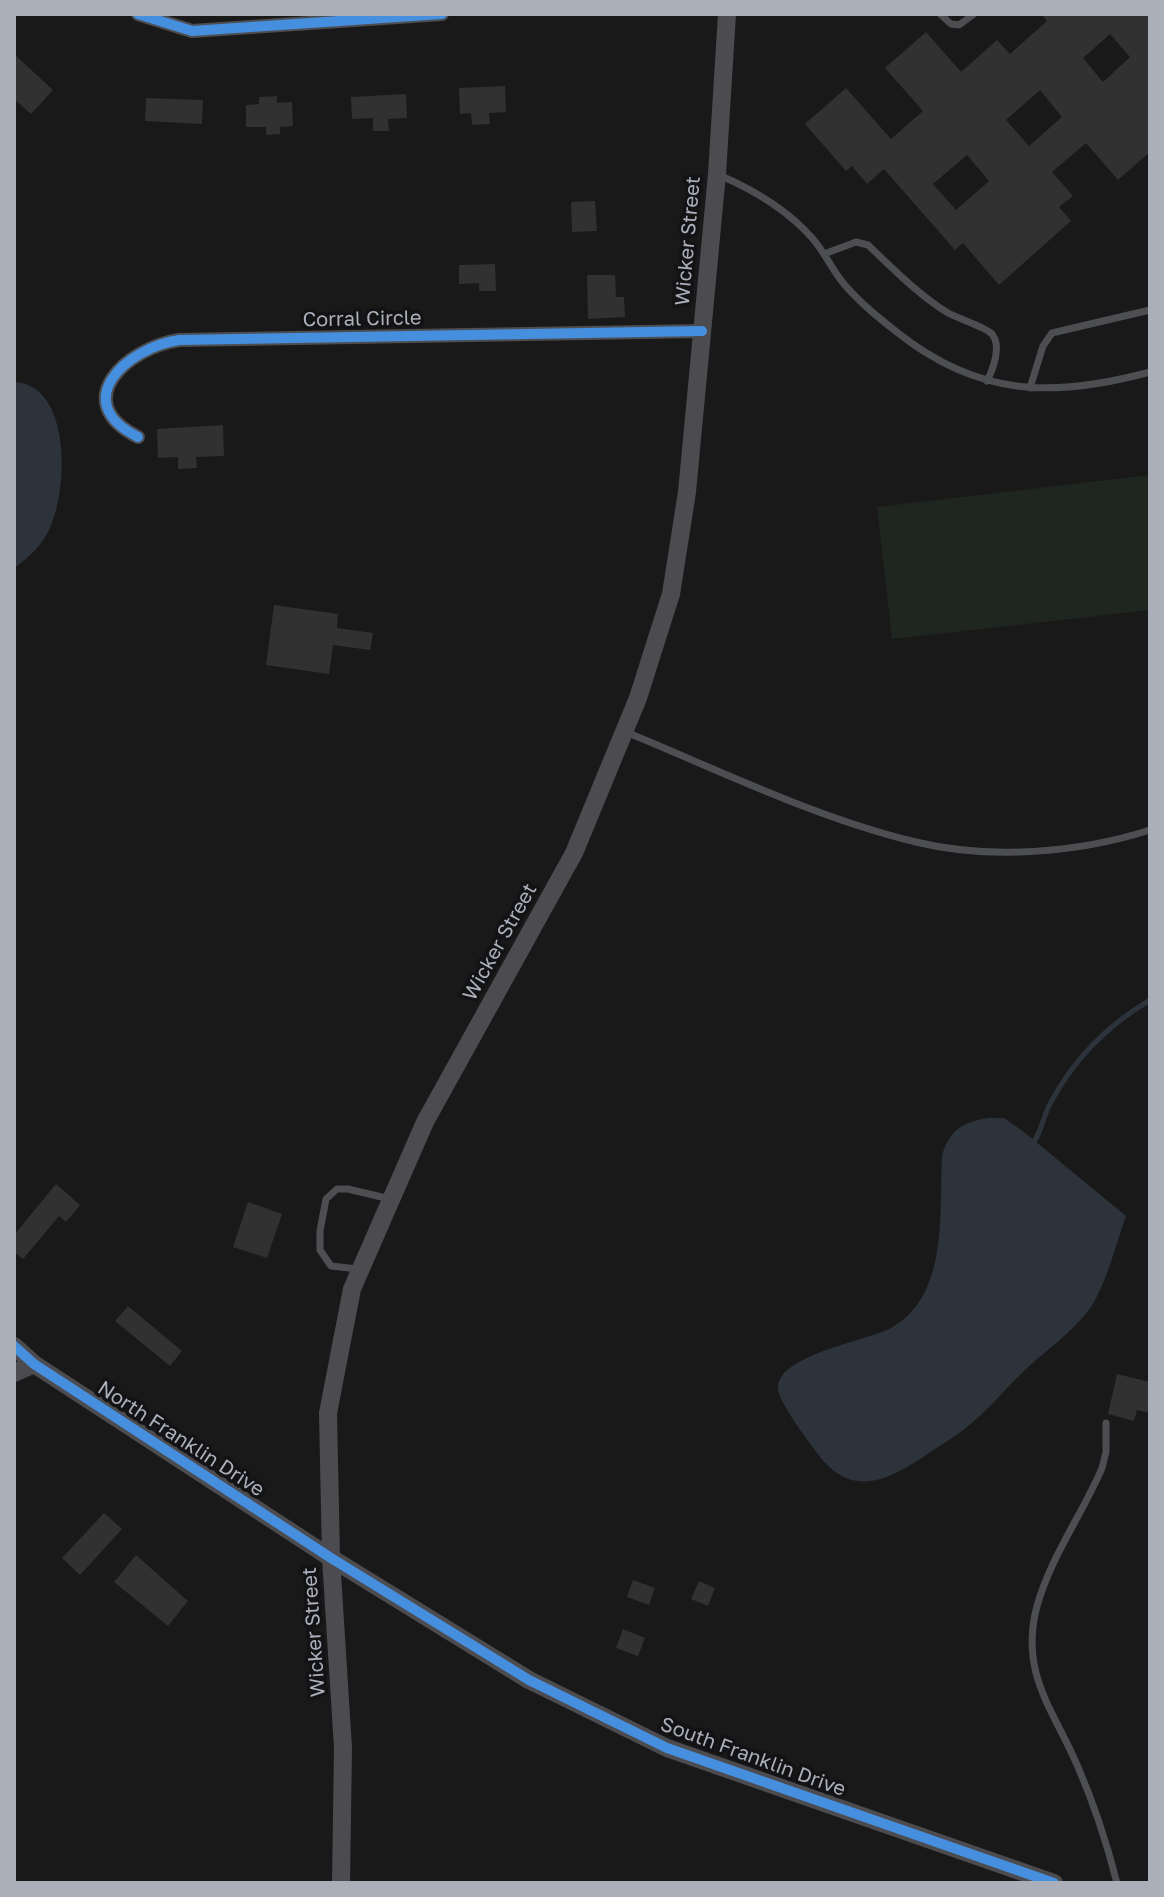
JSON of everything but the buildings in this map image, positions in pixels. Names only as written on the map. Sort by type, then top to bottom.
[{"type":"main road","name":"Wicker Street","points":[[341,1883],[343,1748],[331,1558],[328,1413],[352,1289],[425,1122],[574,853],[638,698],[671,594],[687,492],[717,174],[727,14]]},
{"type":"main road","name":"North Franklin Drive","points":[[14,1346],[34,1364],[331,1558]]},
{"type":"main road","points":[[14,1373],[34,1364]]},
{"type":"main road","name":"South Franklin Drive","points":[[331,1558],[529,1680],[667,1748],[1054,1883]]},
{"type":"street","points":[[138,14],[192,31],[374,16],[442,14]]},
{"type":"street","name":"Corral Circle","points":[[138,437],[119,428],[109,414],[106,398],[110,381],[132,357],[162,342],[702,331]]},
{"type":"lane","points":[[940,14],[951,24],[959,25],[974,14]]},
{"type":"lane","points":[[717,174],[784,211],[814,240],[843,283],[871,312],[917,348],[953,369],[987,381],[1061,389],[1100,384],[1150,372]]},
{"type":"lane","points":[[824,254],[856,242],[868,245],[929,300],[949,314],[991,332],[996,341],[994,367],[987,381]]},
{"type":"lane","points":[[1030,388],[1043,346],[1052,333],[1150,310]]},
{"type":"lane","points":[[624,731],[801,805],[917,842],[964,849],[1014,851],[1072,848],[1123,839],[1150,830]]},
{"type":"lane","points":[[360,1270],[331,1266],[320,1250],[326,1199],[337,1189],[391,1199]]},
{"type":"lane","points":[[1106,1423],[1106,1452],[1102,1468],[1049,1573],[1037,1605],[1032,1638],[1040,1688],[1090,1795],[1117,1883]]},
{"type":"shaded area","points":[[14,382],[33,387],[47,401],[56,420],[62,468],[60,492],[48,532],[33,552],[14,568]]},
{"type":"shaded area","points":[[1150,475],[1150,610],[892,639],[877,507]]},
{"type":"shaded area","points":[[988,1118],[1004,1118],[1024,1132],[1126,1216],[1103,1283],[1094,1302],[1079,1321],[964,1430],[899,1472],[884,1478],[856,1481],[842,1476],[828,1466],[787,1410],[778,1388],[782,1376],[807,1358],[891,1328],[910,1314],[923,1296],[932,1275],[940,1227],[942,1156],[945,1147],[958,1129]]},
{"type":"waterway","points":[[1030,1147],[1060,1086],[1081,1057],[1120,1020],[1150,1000]]},
{"type":"cycle path","points":[[138,14],[192,31],[442,14]]},
{"type":"cycle path","points":[[138,437],[117,423],[107,408],[106,393],[112,378],[140,354],[179,340],[702,331]]},
{"type":"cycle path","points":[[14,1346],[34,1364],[331,1558],[529,1680],[667,1748],[1054,1883]]}]
